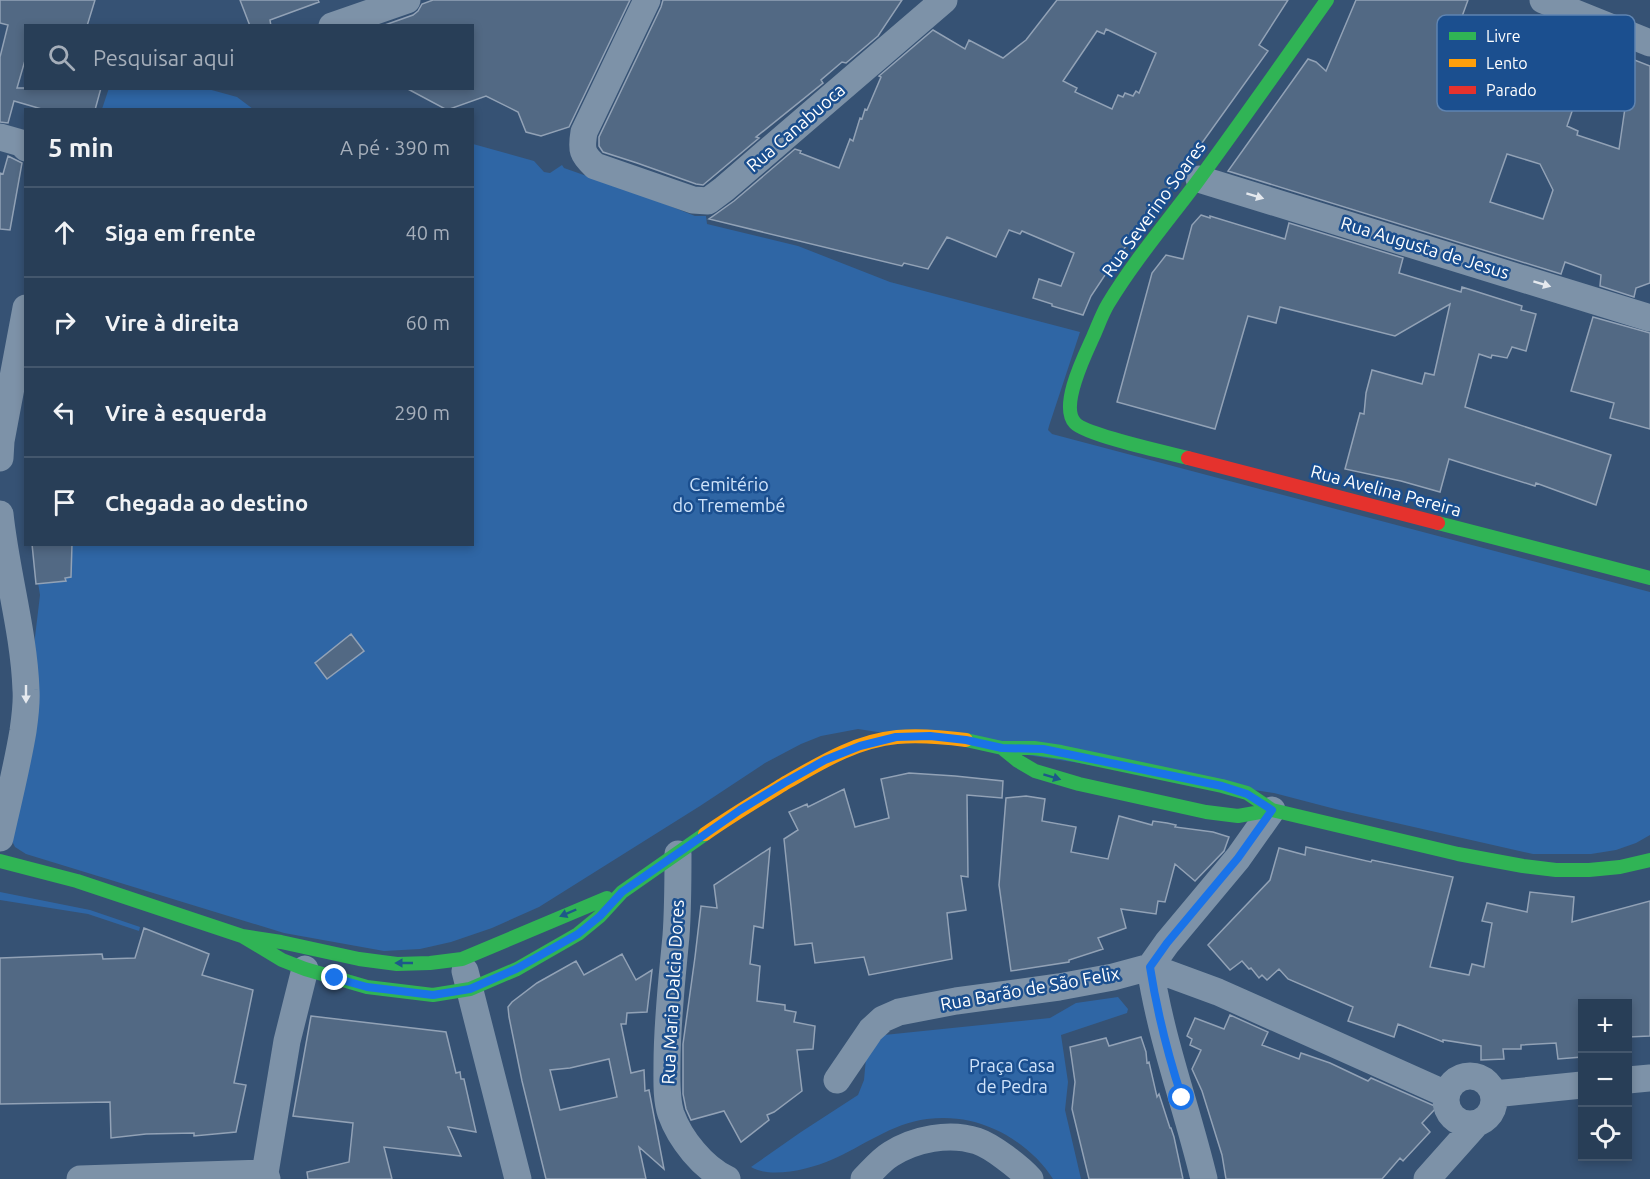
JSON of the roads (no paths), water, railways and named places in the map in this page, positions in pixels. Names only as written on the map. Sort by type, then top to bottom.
[{"type":"main road","name":"Rua Severino Soares","points":[[1112,438],[1090,431],[1076,423],[1070,411],[1072,392],[1078,372],[1107,306],[1134,265],[1199,179],[1327,0]]},
{"type":"main road","name":"Rua Avelina Pereira","points":[[1112,438],[1650,578]]},
{"type":"main road","points":[[0,861],[77,881],[242,936],[358,959],[397,964],[462,959],[622,892],[740,810],[825,760],[860,746],[896,737],[930,736],[966,740],[1002,748],[1043,749],[1222,786],[1247,794],[1272,810],[1472,858],[1543,869],[1589,870],[1635,865],[1650,860]]},
{"type":"main road","points":[[1002,748],[1035,771],[1079,784],[1206,812],[1238,816],[1272,810]]},
{"type":"main road","points":[[242,936],[265,951],[305,969],[367,987],[433,995],[470,989],[516,969],[578,934],[600,916],[622,892]]},
{"type":"street","points":[[338,24],[407,0]]},
{"type":"street","name":"Rua Canabuoca","points":[[646,0],[584,132],[582,146],[586,157],[596,166],[693,200],[708,201],[944,0]]},
{"type":"street","points":[[1543,0],[1580,15]]},
{"type":"street","points":[[1635,37],[1650,43]]},
{"type":"street","points":[[0,137],[24,145]]},
{"type":"street","name":"Rua Augusta de Jesus","points":[[1199,179],[1650,318]]},
{"type":"street","points":[[0,458],[1,441],[24,319]]},
{"type":"street","points":[[0,514],[6,599],[24,666],[27,691],[20,748],[0,838]]},
{"type":"street","points":[[1204,1179],[1167,1051],[1150,967],[1167,943],[1238,858],[1272,810]]},
{"type":"street","name":"Rua Maria Dalcia Dores","points":[[678,854],[676,933],[667,1035],[667,1085],[671,1114],[684,1139],[699,1159],[727,1179]]},
{"type":"street","points":[[462,959],[518,1179]]},
{"type":"street","points":[[1150,967],[1218,992],[1446,1094]]},
{"type":"street","name":"Rua Barão de São Felix","points":[[837,1080],[871,1030],[883,1019],[899,1012],[956,1001],[1059,987],[1113,977],[1150,967]]},
{"type":"street","points":[[80,1179],[266,1176],[287,1041],[305,969]]},
{"type":"street","points":[[1427,1179],[1476,1124],[1489,1116],[1495,1101],[1491,1087],[1485,1081],[1479,1077],[1463,1077],[1450,1086],[1446,1094],[1448,1110],[1459,1122],[1476,1124]]},
{"type":"street","points":[[1632,1080],[1650,1078]]},
{"type":"street","points":[[1494,1094],[1578,1085]]},
{"type":"street","points":[[864,1179],[890,1154],[918,1141],[947,1137],[977,1141],[1007,1158],[1029,1179]]},
{"type":"park label","name":"Cemitério do Tremembé","points":[[729,495]]},
{"type":"park label","name":"Praça Casa de Pedra","points":[[1012,1076]]}]
